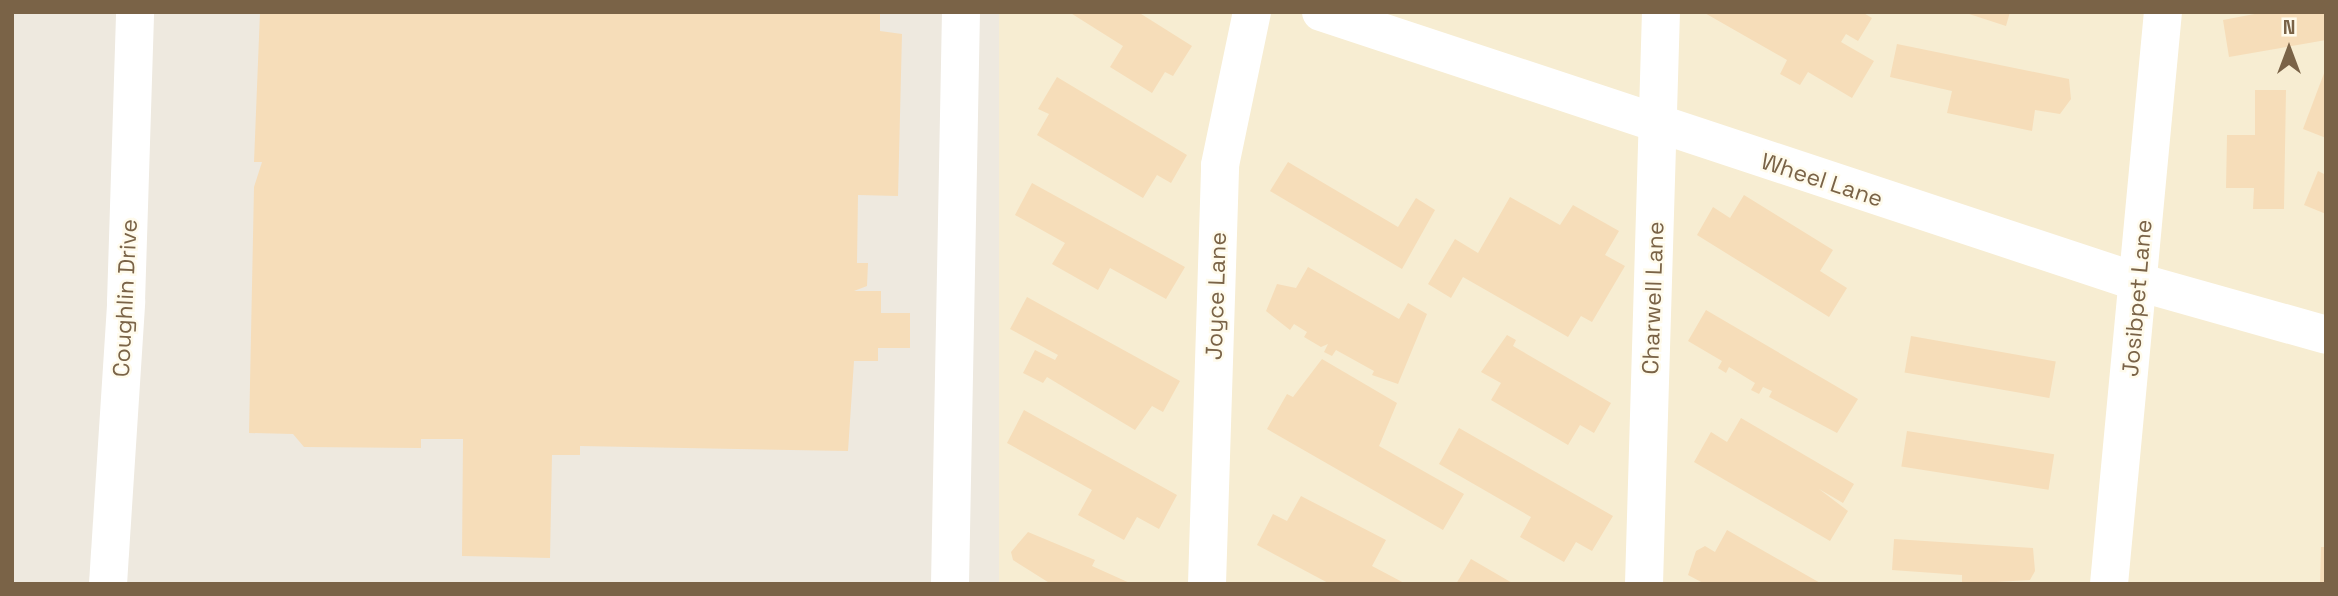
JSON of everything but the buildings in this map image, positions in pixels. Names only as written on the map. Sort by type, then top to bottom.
[{"type":"street","name":"Coughlin Drive","points":[[108,584],[135,12]]},
{"type":"street","points":[[950,584],[961,12]]},
{"type":"street","name":"Joyce Lane","points":[[1208,584],[1220,165],[1252,12]]},
{"type":"street","name":"Wheel Lane","points":[[1321,12],[1658,127],[2138,282],[2326,335]]},
{"type":"street","name":"Charwell Lane","points":[[1644,584],[1661,12]]},
{"type":"street","name":"Josibpet Lane","points":[[2109,584],[2164,12]]},
{"type":"shaded area","points":[[12,12],[999,12],[999,584],[12,584]]},
{"type":"shaded area","points":[[999,12],[2326,12],[2326,584],[999,584]]}]
